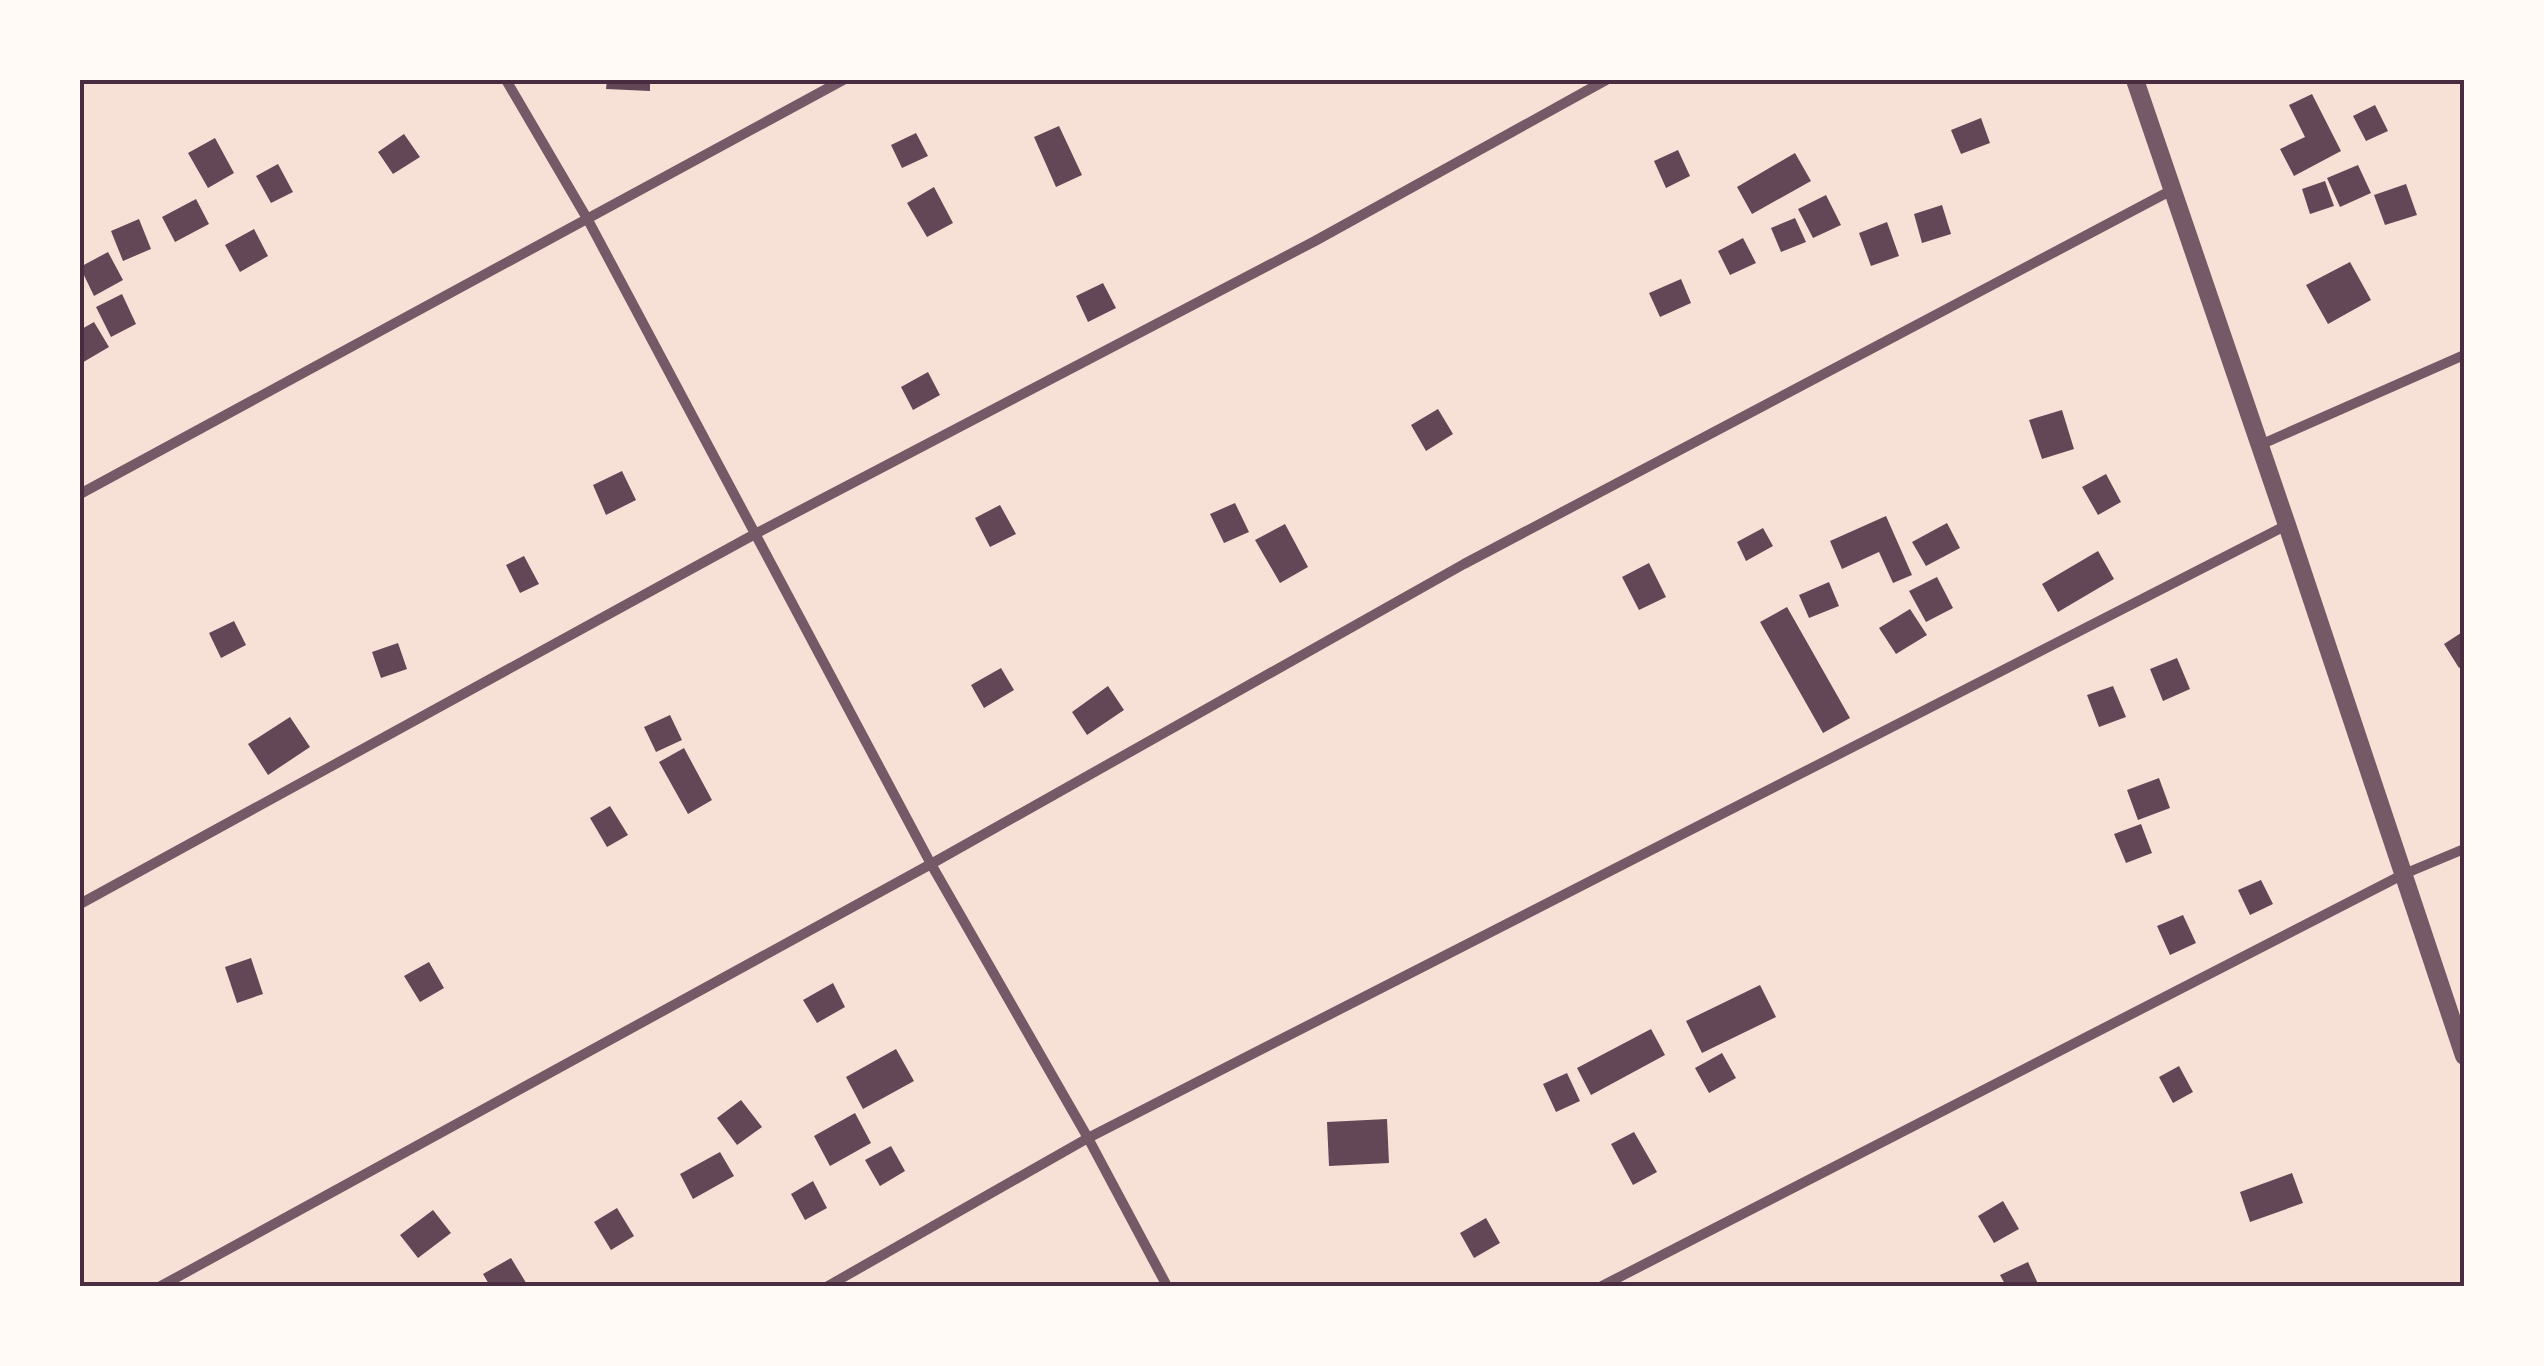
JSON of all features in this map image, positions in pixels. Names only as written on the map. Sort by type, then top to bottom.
[{"type":"street","points":[[506,80],[588,220],[931,864],[1088,1138],[1166,1286]]},
{"type":"street","points":[[80,494],[843,80]]},
{"type":"street","points":[[80,904],[754,534],[1314,240],[1606,80]]},
{"type":"street","points":[[2134,80],[2464,1056]]},
{"type":"street","points":[[162,1286],[931,864],[1464,564],[2172,190]]},
{"type":"street","points":[[2260,446],[2464,355]]},
{"type":"street","points":[[828,1286],[1088,1138],[2287,524]]},
{"type":"street","points":[[1602,1286],[2404,874],[2464,849]]},
{"type":"building","points":[[607,80],[650,80],[650,91],[606,89]]},
{"type":"building","points":[[2312,94],[2341,151],[2294,176],[2280,149],[2305,137],[2289,105]]},
{"type":"building","points":[[2375,105],[2388,131],[2366,141],[2353,116]]},
{"type":"building","points":[[1981,118],[1990,143],[1961,154],[1951,130]]},
{"type":"building","points":[[1059,126],[1082,175],[1056,187],[1034,137]]},
{"type":"building","points":[[916,133],[928,156],[902,168],[891,145]]},
{"type":"building","points":[[404,134],[420,157],[393,174],[378,152]]},
{"type":"building","points":[[215,138],[234,173],[208,188],[188,153]]},
{"type":"building","points":[[1678,150],[1690,176],[1666,188],[1654,161]]},
{"type":"building","points":[[1795,153],[1811,181],[1752,214],[1737,187]]},
{"type":"building","points":[[278,164],[293,192],[271,203],[256,176]]},
{"type":"building","points":[[2358,165],[2371,193],[2340,207],[2327,178]]},
{"type":"building","points":[[2325,181],[2334,206],[2310,214],[2302,189]]},
{"type":"building","points":[[2406,184],[2417,215],[2385,225],[2374,195]]},
{"type":"building","points":[[934,187],[953,223],[927,237],[907,203]]},
{"type":"building","points":[[1826,195],[1841,225],[1813,238],[1798,209]]},
{"type":"building","points":[[196,199],[209,224],[175,242],[162,217]]},
{"type":"building","points":[[1942,205],[1951,234],[1922,243],[1914,214]]},
{"type":"building","points":[[1795,218],[1806,242],[1781,252],[1771,228]]},
{"type":"building","points":[[139,219],[151,249],[123,261],[111,231]]},
{"type":"building","points":[[1887,222],[1899,256],[1871,266],[1859,233]]},
{"type":"building","points":[[254,229],[268,256],[240,272],[225,245]]},
{"type":"building","points":[[1743,238],[1756,263],[1730,275],[1718,251]]},
{"type":"building","points":[[108,252],[123,280],[94,296],[80,267]]},
{"type":"building","points":[[2350,262],[2371,300],[2328,324],[2306,285]]},
{"type":"building","points":[[1681,279],[1691,303],[1660,317],[1649,293]]},
{"type":"building","points":[[1103,283],[1116,308],[1088,322],[1076,296]]},
{"type":"building","points":[[122,294],[136,324],[111,337],[96,307]]},
{"type":"building","points":[[94,322],[109,347],[80,364],[80,330]]},
{"type":"building","points":[[928,372],[940,395],[913,410],[901,387]]},
{"type":"building","points":[[1438,409],[1453,434],[1426,451],[1411,425]]},
{"type":"building","points":[[2062,410],[2074,449],[2042,459],[2029,420]]},
{"type":"building","points":[[622,471],[636,500],[606,515],[593,485]]},
{"type":"building","points":[[2106,474],[2121,502],[2098,515],[2082,487]]},
{"type":"building","points":[[1235,503],[1249,532],[1224,543],[1210,514]]},
{"type":"building","points":[[1000,505],[1016,534],[990,547],[975,518]]},
{"type":"building","points":[[1886,516],[1912,575],[1893,583],[1879,552],[1842,569],[1830,541]]},
{"type":"building","points":[[1947,523],[1960,548],[1926,566],[1912,542]]},
{"type":"building","points":[[1285,524],[1308,567],[1280,583],[1255,540]]},
{"type":"building","points":[[1763,528],[1773,546],[1746,561],[1737,542]]},
{"type":"building","points":[[2098,551],[2114,579],[2058,612],[2042,584]]},
{"type":"building","points":[[524,556],[539,584],[520,593],[506,565]]},
{"type":"building","points":[[1649,563],[1666,597],[1639,610],[1622,577]]},
{"type":"building","points":[[1937,577],[1953,608],[1926,622],[1909,591]]},
{"type":"building","points":[[1829,582],[1839,606],[1809,618],[1799,595]]},
{"type":"building","points":[[1787,607],[1850,718],[1823,733],[1760,622]]},
{"type":"building","points":[[1910,609],[1927,635],[1896,654],[1879,628]]},
{"type":"building","points":[[234,621],[246,645],[221,658],[209,633]]},
{"type":"building","points":[[2464,631],[2464,665],[2459,668],[2444,644]]},
{"type":"building","points":[[398,643],[407,669],[381,678],[372,652]]},
{"type":"building","points":[[2177,658],[2190,689],[2163,701],[2150,669]]},
{"type":"building","points":[[1001,668],[1014,690],[984,708],[971,685]]},
{"type":"building","points":[[1108,686],[1124,710],[1087,735],[1072,712]]},
{"type":"building","points":[[2113,686],[2126,717],[2099,727],[2087,695]]},
{"type":"building","points":[[670,715],[682,740],[656,752],[644,727]]},
{"type":"building","points":[[290,717],[310,747],[268,775],[248,744]]},
{"type":"building","points":[[684,748],[712,800],[688,814],[659,762]]},
{"type":"building","points":[[2159,778],[2170,808],[2138,820],[2127,790]]},
{"type":"building","points":[[610,806],[628,835],[607,847],[590,818]]},
{"type":"building","points":[[2141,824],[2152,853],[2126,863],[2114,834]]},
{"type":"building","points":[[2261,880],[2273,904],[2250,915],[2238,890]]},
{"type":"building","points":[[2183,915],[2196,943],[2170,955],[2157,926]]},
{"type":"building","points":[[251,958],[263,994],[237,1003],[225,967]]},
{"type":"building","points":[[429,962],[444,988],[420,1002],[404,976]]},
{"type":"building","points":[[833,983],[845,1007],[817,1023],[803,1000]]},
{"type":"building","points":[[1760,985],[1776,1017],[1702,1053],[1686,1021]]},
{"type":"building","points":[[1651,1029],[1665,1055],[1591,1095],[1577,1068]]},
{"type":"building","points":[[896,1049],[914,1081],[863,1109],[846,1077]]},
{"type":"building","points":[[1722,1053],[1736,1078],[1709,1093],[1695,1068]]},
{"type":"building","points":[[2179,1066],[2193,1092],[2173,1103],[2159,1077]]},
{"type":"building","points":[[1567,1073],[1580,1101],[1556,1112],[1543,1084]]},
{"type":"building","points":[[741,1100],[762,1127],[737,1145],[717,1118]]},
{"type":"building","points":[[855,1113],[871,1143],[830,1166],[814,1136]]},
{"type":"building","points":[[1387,1119],[1389,1163],[1329,1166],[1327,1122]]},
{"type":"building","points":[[1634,1132],[1657,1172],[1633,1185],[1611,1144]]},
{"type":"building","points":[[891,1146],[905,1171],[880,1186],[865,1160]]},
{"type":"building","points":[[720,1152],[734,1176],[693,1199],[680,1174]]},
{"type":"building","points":[[2292,1173],[2303,1203],[2250,1222],[2240,1192]]},
{"type":"building","points":[[813,1181],[827,1208],[805,1220],[791,1194]]},
{"type":"building","points":[[2003,1201],[2019,1229],[1994,1243],[1978,1216]]},
{"type":"building","points":[[617,1208],[634,1236],[611,1250],[594,1222]]},
{"type":"building","points":[[433,1210],[451,1233],[418,1258],[400,1235]]},
{"type":"building","points":[[1486,1218],[1500,1243],[1474,1258],[1460,1233]]},
{"type":"building","points":[[511,1258],[528,1286],[490,1286],[483,1274]]},
{"type":"building","points":[[2028,1262],[2039,1286],[2006,1286],[2000,1275]]}]
